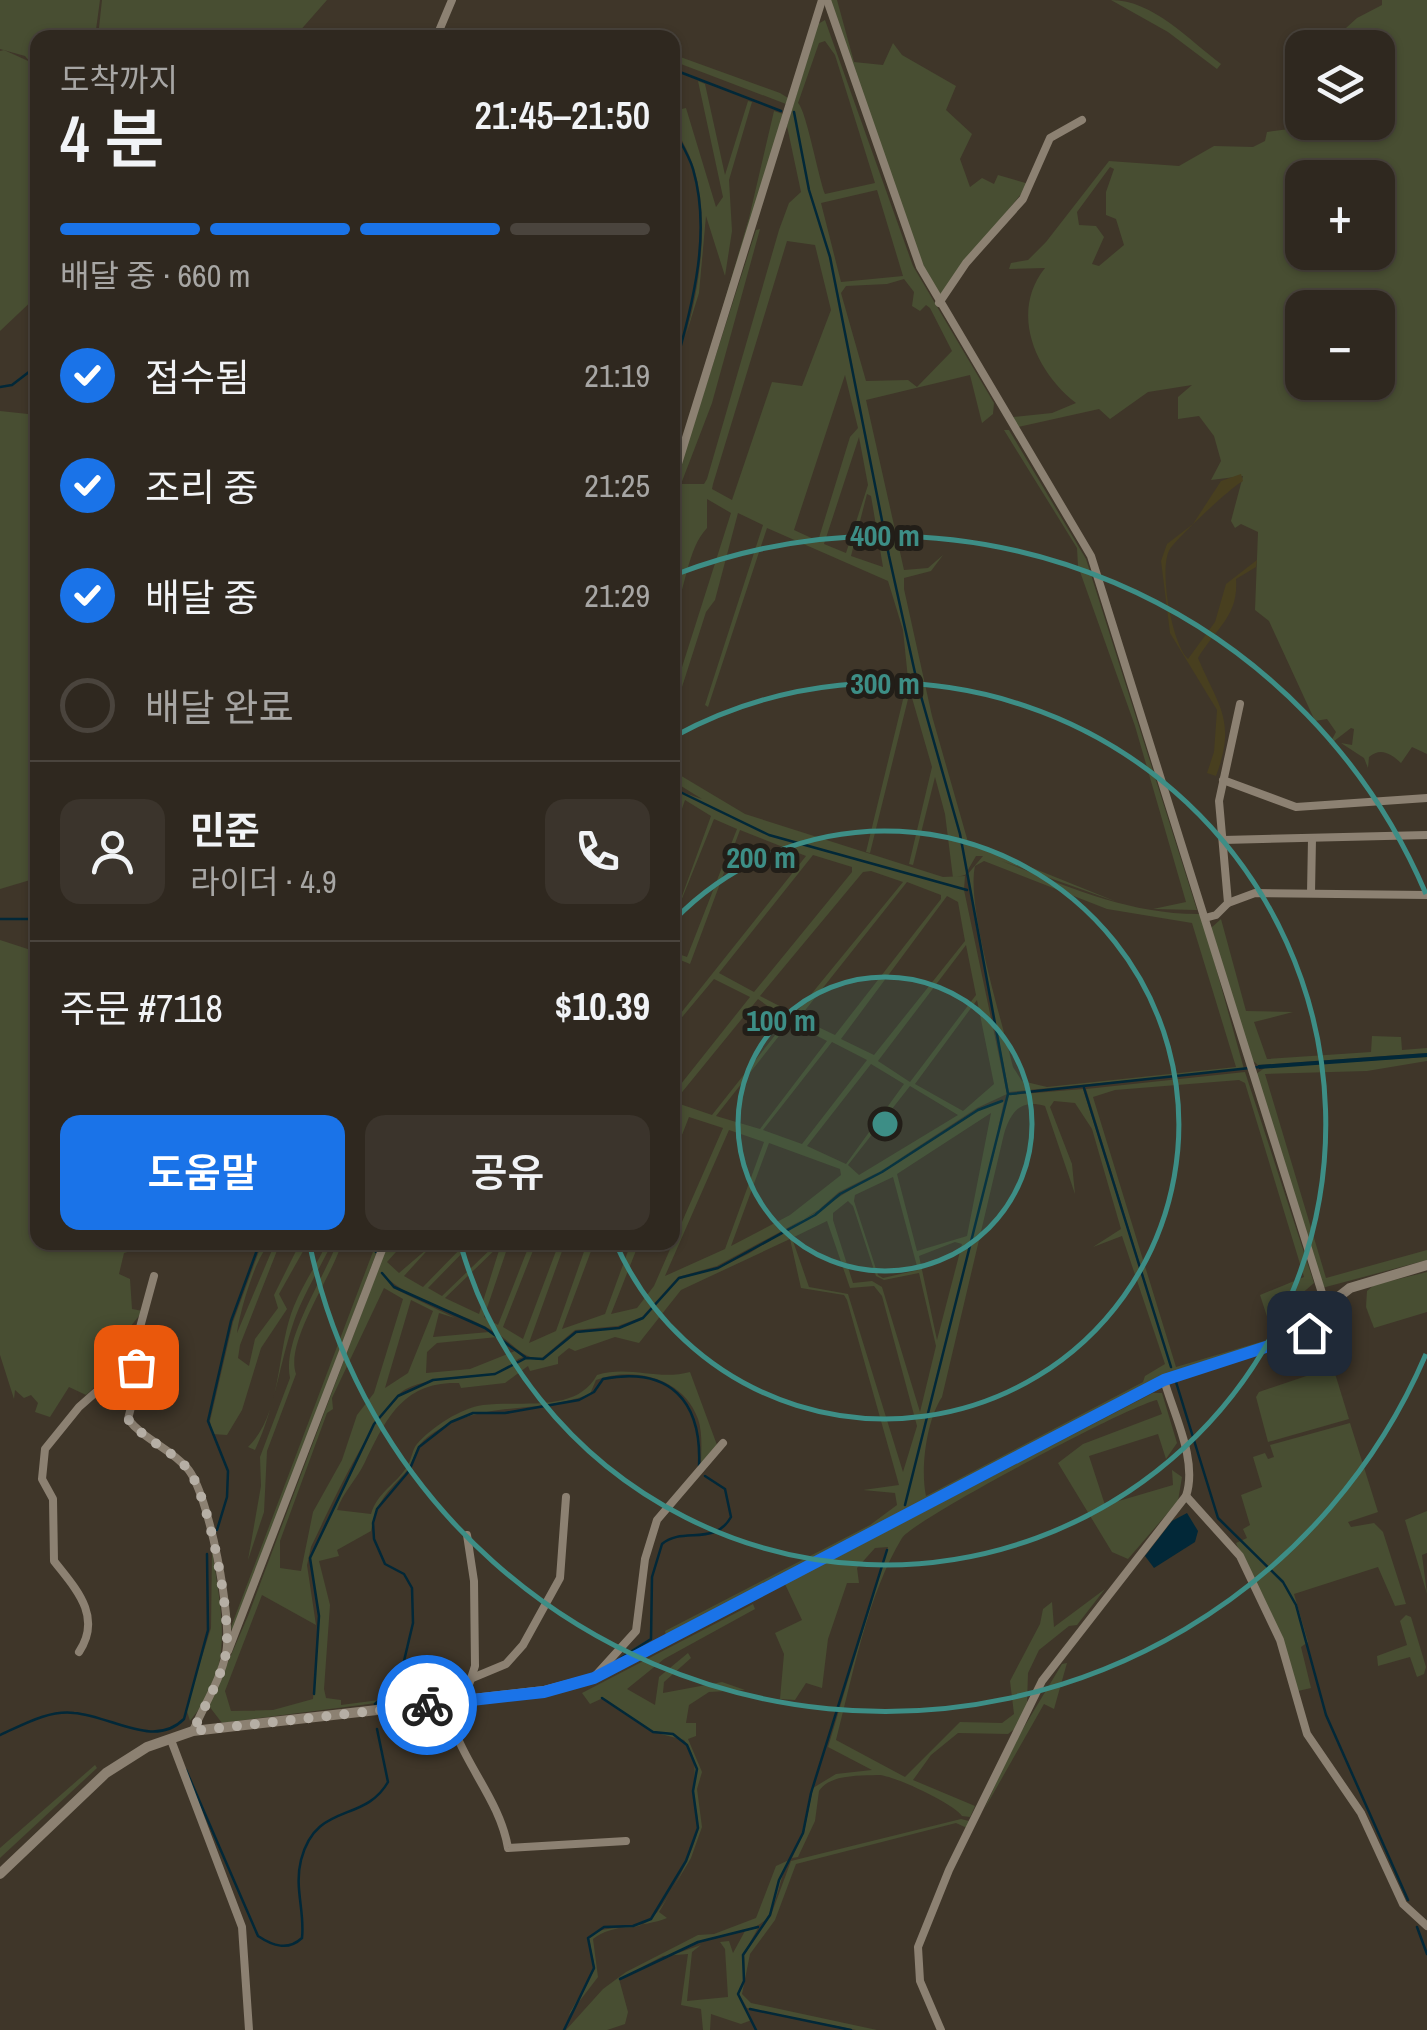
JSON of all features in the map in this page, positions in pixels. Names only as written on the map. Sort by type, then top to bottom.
[{"type":"street","points":[[439,30],[452,0]]},
{"type":"street","points":[[825,0],[909,238],[939,303],[1092,556],[1327,1309]]},
{"type":"street","points":[[680,458],[825,0]]},
{"type":"street","points":[[939,303],[966,263],[1023,199],[1050,138],[1082,120]]},
{"type":"street","points":[[1228,903],[1219,801],[1240,704]]},
{"type":"street","points":[[1223,780],[1296,807],[1427,798]]},
{"type":"street","points":[[1223,840],[1427,835]]},
{"type":"street","points":[[1311,893],[1312,840]]},
{"type":"street","points":[[1204,918],[1255,893],[1427,895]]},
{"type":"street","points":[[193,1731],[226,1655],[381,1250]]},
{"type":"street","points":[[0,1874],[106,1773],[135,1754],[193,1731],[544,1692],[594,1678],[1164,1380],[1309,1333],[1350,1288],[1427,1265]]},
{"type":"street","points":[[79,1652],[87,1640],[86,1618],[80,1589],[54,1561],[53,1499],[42,1479],[45,1449],[121,1370],[136,1342],[154,1276]]},
{"type":"street","points":[[136,1342],[136,1388],[128,1419],[186,1466],[198,1484],[208,1511],[227,1630],[226,1655]]},
{"type":"street","points":[[940,2030],[920,1981],[918,1964],[922,1933],[943,1883],[1042,1681],[1186,1496],[1191,1482],[1164,1380]]},
{"type":"street","points":[[594,1678],[636,1631],[645,1559],[658,1520],[723,1443]]},
{"type":"street","points":[[1186,1496],[1240,1556],[1280,1640],[1307,1734],[1361,1813],[1403,1904],[1427,1926]]},
{"type":"street","points":[[470,1679],[506,1664],[522,1645],[560,1578],[566,1498]]},
{"type":"street","points":[[464,1700],[476,1666],[474,1581],[467,1536]]},
{"type":"street","points":[[448,1702],[450,1719],[498,1806],[508,1848],[626,1841]]},
{"type":"street","points":[[171,1740],[242,1928],[249,2030]]},
{"type":"green space","points":[[0,0],[100,0],[96,30],[30,30],[30,62],[25,56],[0,49]]},
{"type":"green space","points":[[102,0],[327,0],[301,30],[99,30]]},
{"type":"green space","points":[[830,0],[837,0],[854,62],[883,65],[893,43],[902,55],[956,86],[946,110],[972,134],[960,159],[970,187],[982,178],[994,184],[998,175],[1029,184],[939,297],[922,263]]},
{"type":"green space","points":[[1111,0],[1156,14],[1221,64],[1217,69],[1168,32]]},
{"type":"green space","points":[[1382,0],[1427,0],[1427,754],[1412,747],[1401,763],[1378,752],[1369,757],[1368,768],[1364,758],[1341,743],[1352,745],[1354,729],[1329,745],[1336,732],[1327,719],[1315,721],[1269,621],[1255,610],[1258,532],[1241,524],[1235,528],[1231,521],[1243,476],[1211,480],[1221,461],[1214,436],[1199,416],[1178,419],[1178,397],[1192,385],[1148,392],[1110,419],[1099,409],[1018,427],[1013,417],[1052,413],[1076,403],[1049,375],[1032,341],[1029,304],[1034,285],[1045,268],[1009,269],[1011,263],[1028,260],[1046,242],[1109,161],[1179,166],[1214,146],[1253,147],[1265,141],[1267,132],[1285,130],[1285,140],[1395,140],[1395,30],[1344,30],[1382,5]],"holes":[[[1110,167],[1114,169],[1106,192],[1106,215],[1116,219],[1124,245],[1099,266],[1092,264],[1104,237],[1096,226],[1079,225],[1077,212]]]},
{"type":"green space","points":[[825,20],[913,266],[994,403],[993,414],[982,423],[970,375],[866,400],[904,570],[928,568],[943,555],[931,571],[904,578],[904,589],[932,716],[968,842],[1117,902],[1002,861],[1099,897],[1124,904],[1149,910],[1201,914],[1244,1069],[1009,1092],[967,875],[983,856],[976,856],[965,875],[953,878],[945,814],[935,777],[913,865],[909,864],[932,767],[910,691],[870,853],[866,852],[908,679],[903,630],[888,581],[767,528],[708,707],[705,705],[763,525],[738,513],[715,600],[706,612],[680,687],[680,673],[731,513],[707,499],[707,528],[695,547],[680,595],[680,467],[756,230],[760,229],[712,403],[681,484],[704,484],[707,479],[779,230],[789,203],[801,192],[787,126],[818,24]],"holes":[[[825,41],[835,55],[875,183],[825,194],[798,103],[819,43]],[[877,190],[903,276],[841,282],[821,203]],[[787,241],[815,245],[831,310],[802,386],[772,382],[732,500],[712,489]],[[904,279],[914,292],[912,306],[920,311],[926,305],[930,308],[952,351],[917,387],[908,380],[866,381],[841,293],[846,286]],[[845,375],[858,428],[850,437],[818,541],[794,530]],[[859,437],[868,485],[846,553],[824,544]],[[867,494],[871,496],[883,567],[851,556]],[[984,861],[1107,909],[1192,923],[1236,1067],[1047,1087],[1022,1081],[1013,1067],[986,965],[976,908],[975,866]]]},
{"type":"green space","points":[[0,51],[30,62],[30,303],[0,331]]},
{"type":"green space","points":[[680,57],[780,93],[788,98],[786,104],[680,64]]},
{"type":"green space","points":[[698,81],[705,84],[725,175],[748,101],[752,102],[729,180],[732,231],[725,276],[706,216],[699,293],[685,338],[699,275],[702,231],[699,188],[680,135],[680,109],[686,108],[716,207],[723,197]]},
{"type":"green space","points":[[774,111],[783,114],[701,381],[749,218]]},
{"type":"green space","points":[[30,409],[30,880],[0,889],[0,411],[28,414]]},
{"type":"green space","points":[[1004,430],[1009,430],[1086,559],[1197,910],[1153,909],[1186,902],[1135,726],[1078,566],[1077,548]]},
{"type":"green space","points":[[680,775],[745,814],[943,877],[965,876],[964,890],[1007,1094],[977,1108],[890,1165],[978,1110],[1004,1101],[998,1129],[1009,1095],[1083,1089],[1172,1369],[1086,1089],[1245,1072],[1314,1283],[1293,1301],[1296,1313],[1305,1314],[1302,1332],[1173,1374],[666,1637],[665,1631],[870,1525],[897,1505],[895,1493],[863,1490],[899,1485],[847,1300],[844,1295],[801,1288],[790,1239],[681,1290],[639,1343],[615,1337],[575,1351],[569,1348],[558,1357],[558,1364],[530,1371],[528,1366],[505,1383],[461,1388],[459,1383],[440,1384],[424,1388],[410,1396],[389,1418],[337,1510],[371,1514],[378,1499],[408,1465],[417,1444],[456,1414],[483,1405],[561,1400],[588,1387],[597,1375],[609,1372],[690,1372],[717,1445],[701,1467],[701,1430],[691,1405],[681,1393],[655,1378],[625,1374],[596,1380],[590,1394],[568,1401],[464,1418],[424,1440],[408,1469],[379,1506],[371,1531],[337,1550],[339,1556],[319,1561],[330,1605],[324,1689],[326,1698],[341,1700],[341,1705],[463,1689],[462,1692],[222,1723],[209,1706],[248,1616],[385,1250],[398,1250],[387,1262],[399,1273],[428,1250],[404,1276],[423,1287],[459,1250],[465,1250],[428,1288],[442,1296],[490,1250],[495,1250],[445,1298],[479,1314],[499,1250],[507,1250],[484,1317],[498,1325],[527,1250],[533,1250],[503,1327],[523,1339],[556,1250],[562,1250],[529,1343],[556,1331],[585,1250],[591,1250],[562,1329],[605,1314],[626,1250],[636,1250],[611,1314],[637,1308],[654,1286],[670,1250],[676,1250],[665,1276],[725,1249],[764,1142],[729,1130],[680,1242],[680,1226],[723,1128],[689,1117],[680,1140],[680,1104],[712,1115],[787,1020],[758,999],[680,1095],[680,1085],[750,997],[714,979],[680,1020],[680,1014],[806,856],[740,830],[690,964],[680,960],[680,954],[687,957],[737,829],[714,819],[680,904],[711,816],[685,800],[680,815],[680,791],[702,799],[680,785]],"holes":[[[813,855],[852,867],[852,872],[754,992],[719,973]],[[863,872],[903,882],[795,1014],[760,996]],[[907,882],[941,895],[835,1035],[799,1018]],[[947,896],[958,902],[965,941],[874,1055],[841,1039]],[[966,945],[976,995],[910,1082],[878,1061]],[[977,1000],[994,1084],[963,1111],[915,1084]],[[790,1022],[827,1041],[760,1129],[716,1116]],[[832,1042],[867,1060],[802,1144],[763,1130]],[[871,1064],[904,1084],[846,1164],[807,1146]],[[1239,1080],[1245,1083],[1304,1277],[1260,1295],[1274,1338],[1176,1367],[1093,1097],[1115,1090]],[[910,1086],[958,1115],[859,1175],[848,1165]],[[1054,1101],[1075,1103],[1092,1129],[1121,1229],[1093,1247],[1122,1236],[1165,1364],[1145,1376],[1143,1382],[926,1496],[924,1472],[929,1431],[942,1397],[1004,1134],[1018,1109],[1029,1104],[1045,1106],[1075,1194],[1072,1164],[1050,1107]],[[991,1113],[967,1236],[917,1251],[897,1174]],[[769,1143],[840,1169],[841,1175],[790,1215],[731,1246]],[[879,1172],[819,1210],[839,1192]],[[893,1177],[918,1270],[883,1278],[878,1275],[854,1201],[855,1195]],[[848,1201],[876,1276],[884,1280],[919,1273],[936,1346],[920,1412],[882,1287],[872,1281],[853,1283],[833,1220],[833,1213]],[[804,1219],[748,1254],[718,1268],[679,1279],[643,1319],[619,1328],[576,1333],[543,1360],[526,1358],[507,1368],[523,1357],[515,1351],[470,1369],[426,1373],[427,1352],[437,1343],[498,1337],[489,1332],[433,1337],[439,1313],[455,1318],[393,1288],[381,1272],[407,1292],[487,1327],[525,1355],[542,1358],[575,1330],[618,1326],[642,1317],[678,1277],[717,1266]],[[827,1221],[850,1288],[874,1286],[882,1296],[917,1426],[903,1472],[848,1294],[809,1287],[792,1238]],[[955,1242],[962,1244],[937,1340],[919,1256]],[[384,1288],[403,1299],[374,1393],[357,1415],[342,1460],[313,1512],[301,1571],[280,1568],[280,1541],[327,1413],[333,1409],[332,1398]],[[411,1300],[433,1311],[408,1373],[385,1388]],[[430,1381],[399,1396],[376,1424],[395,1398],[406,1389]],[[374,1426],[310,1558],[319,1616],[313,1699],[273,1710],[231,1711],[225,1691],[262,1595],[316,1625],[307,1565],[311,1547]]]},
{"type":"green space","points":[[1221,919],[1246,1011],[1293,1012],[1254,1022],[1267,1059],[1371,1052],[1372,1036],[1401,1037],[1402,1050],[1427,1048],[1427,1053],[1258,1065],[1252,1060],[1211,928]]},
{"type":"green space","points":[[0,940],[30,950],[30,1250],[131,1250],[124,1253],[119,1274],[130,1279],[132,1309],[143,1311],[121,1338],[127,1350],[119,1354],[120,1363],[86,1395],[69,1387],[50,1417],[35,1412],[38,1403],[31,1395],[24,1398],[15,1390],[14,1399],[0,1355]]},
{"type":"green space","points":[[1427,1057],[1427,1061],[1367,1071],[1265,1074],[1326,1278],[1427,1250],[1427,1260],[1322,1288],[1256,1074],[1266,1067]]},
{"type":"green space","points":[[259,1250],[264,1250],[254,1271],[237,1333],[272,1250],[277,1250],[240,1345],[238,1358],[249,1366],[255,1339],[278,1308],[274,1295],[296,1250],[304,1250],[279,1294],[287,1309],[261,1348],[242,1410],[227,1435],[212,1434],[210,1421],[233,1322]]},
{"type":"green space","points":[[323,1250],[328,1250],[294,1321],[274,1397],[294,1306]]},
{"type":"green space","points":[[334,1250],[339,1250],[297,1346],[296,1374],[267,1451],[264,1512],[248,1560],[261,1486],[260,1457],[290,1378],[289,1363],[297,1329]]},
{"type":"green space","points":[[374,1250],[374,1250],[233,1633],[231,1627]]},
{"type":"green space","points":[[1427,1272],[1427,1312],[1374,1328],[1366,1307],[1367,1291],[1374,1285]]},
{"type":"green space","points":[[1333,1367],[1349,1419],[1268,1442],[1256,1397],[1259,1392]]},
{"type":"green space","points":[[1153,1393],[1162,1393],[1177,1443],[1166,1459],[1158,1434],[1089,1456],[1105,1505],[1173,1485],[1172,1470],[1182,1477],[1178,1501],[1128,1559],[1112,1552],[1058,1463],[1083,1444],[1162,1414],[1157,1400],[1107,1421],[943,1510],[902,1538],[890,1560],[863,1635],[836,1740],[905,1777],[960,1722],[1002,1723],[1014,1714],[1010,1681],[1040,1624],[1043,1609],[1052,1602],[1054,1627],[1105,1589],[1077,1625],[1069,1626],[1039,1650],[1028,1673],[1027,1704],[1016,1728],[1008,1734],[958,1733],[931,1755],[913,1780],[975,1806],[970,1817],[895,1779],[877,1775],[837,1779],[819,1791],[815,1821],[798,1857],[792,1858],[804,1833],[813,1788],[836,1774],[872,1770],[828,1747],[888,1547],[875,1548],[857,1568],[859,1583],[847,1583],[828,1639],[822,1688],[806,1683],[795,1700],[780,1699],[784,1654],[775,1633],[802,1620],[785,1584]]},
{"type":"green space","points":[[273,1400],[255,1450],[248,1447],[259,1433]]},
{"type":"green space","points":[[1350,1423],[1378,1512],[1348,1522],[1351,1527],[1374,1523],[1383,1532],[1406,1604],[1395,1606],[1378,1567],[1294,1594],[1308,1642],[1301,1647],[1311,1688],[1298,1691],[1236,1543],[1247,1538],[1243,1529],[1250,1525],[1241,1495],[1262,1487],[1253,1457],[1265,1453],[1268,1459],[1274,1457],[1270,1445]]},
{"type":"green space","points":[[1427,1511],[1427,1553],[1422,1555],[1427,1594],[1405,1520]]},
{"type":"green space","points":[[212,1549],[221,1617],[220,1659],[215,1680],[190,1721],[186,1708],[211,1628]]},
{"type":"green space","points":[[753,1604],[755,1609],[664,1659],[627,1689],[655,1705],[659,1677],[688,1653],[691,1658],[664,1682],[663,1693],[722,1682],[745,1690],[709,1692],[689,1705],[686,1723],[696,1723],[696,1736],[688,1739],[702,1772],[697,1789],[702,1827],[691,1858],[671,1891],[692,1850],[698,1828],[692,1755],[684,1740],[653,1732],[603,1698],[590,1704],[582,1693]]},
{"type":"green space","points":[[1406,1615],[1411,1617],[1426,1667],[1424,1674],[1417,1677],[1410,1657],[1378,1666],[1377,1656],[1407,1645],[1400,1621]]},
{"type":"green space","points":[[1067,1663],[1054,1709],[1044,1704],[985,1808],[1012,1747],[1062,1664]]},
{"type":"green space","points":[[95,1765],[97,1768],[0,1858],[0,1848]]},
{"type":"green space","points":[[961,1819],[969,1821],[967,1828],[956,1823],[796,1864],[775,1920],[750,1954],[745,1979],[744,1955],[771,1915],[791,1861]]},
{"type":"green space","points":[[789,1860],[773,1906],[759,1925],[687,1947],[678,1953],[701,1945],[692,1952],[687,2001],[728,1997],[725,1949],[720,1942],[729,1941],[733,1953],[745,1931],[758,1928],[743,1955],[744,1981],[737,1994],[752,2020],[741,2024],[711,2014],[710,2030],[703,2030],[701,2009],[681,2005],[688,1954],[663,1956],[619,1979],[628,2012],[625,2024],[607,2030],[566,2030],[603,1989],[626,1972],[698,1935],[714,1934],[756,1918],[776,1866]]},
{"type":"green space","points":[[669,1894],[659,1912],[667,1918],[642,1924],[654,1916]]},
{"type":"green space","points":[[620,1928],[593,1939],[598,1977],[568,2016],[595,1969],[589,1938],[603,1930]]},
{"type":"green space","points":[[744,1983],[742,1994],[751,2003],[877,2030],[856,2030],[747,2008],[739,1994]]},
{"type":"sand","points":[[1241,474],[1243,481],[1183,534],[1167,558],[1166,588],[1172,623],[1188,659],[1215,622],[1226,584],[1257,560],[1256,567],[1236,579],[1230,613],[1198,658],[1225,727],[1216,776],[1207,773],[1214,752],[1217,710],[1170,633],[1161,561],[1167,544],[1193,524],[1221,481]]},
{"type":"water","points":[[1427,1053],[1427,1057],[1259,1069],[1258,1065]]},
{"type":"water","points":[[1187,1513],[1198,1531],[1195,1542],[1154,1568],[1145,1556],[1172,1521]]},
{"type":"waterway","points":[[680,72],[781,111]]},
{"type":"waterway","points":[[794,112],[809,190],[830,257],[917,682],[960,834],[1008,1094],[905,1505]]},
{"type":"waterway","points":[[680,141],[693,169],[701,221],[697,274],[680,349]]},
{"type":"waterway","points":[[0,387],[12,385],[30,371]]},
{"type":"waterway","points":[[680,792],[769,835],[967,890]]},
{"type":"waterway","points":[[0,919],[30,919]]},
{"type":"waterway","points":[[1010,1094],[1259,1067]]},
{"type":"waterway","points":[[1084,1088],[1171,1367]]},
{"type":"waterway","points":[[314,1694],[319,1616],[310,1558],[374,1424],[398,1396],[433,1380],[495,1374],[526,1358],[543,1359],[576,1332],[619,1328],[643,1318],[679,1278],[718,1268],[815,1215],[840,1194],[882,1172],[978,1110],[1002,1101]]},
{"type":"waterway","points":[[217,1530],[227,1497],[228,1471],[208,1421],[231,1321],[257,1250]]},
{"type":"waterway","points":[[382,1273],[394,1287],[485,1328],[525,1357]]},
{"type":"waterway","points":[[375,1704],[399,1682],[413,1623],[412,1588],[404,1574],[385,1564],[374,1539],[373,1523],[377,1509],[409,1471],[419,1447],[451,1422],[473,1413],[505,1413],[579,1400],[594,1392],[603,1379],[647,1378],[664,1384],[688,1406],[695,1423],[699,1466]]},
{"type":"waterway","points":[[1176,1382],[1218,1518],[1283,1582],[1296,1605],[1326,1715],[1408,1900]]},
{"type":"waterway","points":[[621,1658],[651,1639],[652,1577],[662,1544],[679,1536],[716,1531],[731,1517],[725,1489],[705,1476]]},
{"type":"waterway","points":[[756,2030],[738,1994],[744,1981],[743,1955],[770,1915],[779,1880],[803,1833],[811,1793],[887,1550]]},
{"type":"waterway","points":[[0,1735],[36,1719],[64,1713],[88,1715],[146,1731],[160,1731],[184,1719],[208,1630],[207,1554]]},
{"type":"waterway","points":[[564,2030],[594,1968],[588,1938],[604,1927],[633,1926],[651,1919],[686,1861],[698,1828],[693,1791],[697,1769],[687,1745],[673,1734],[653,1732],[602,1698]]},
{"type":"waterway","points":[[186,1770],[258,1936],[275,1944],[291,1945],[302,1938],[299,1870],[308,1841],[329,1820],[366,1804],[388,1782],[377,1729]]},
{"type":"waterway","points":[[620,1979],[698,1942],[758,1927]]},
{"type":"waterway","points":[[1417,1927],[1427,1954]]},
{"type":"waterway","points":[[750,2009],[851,2030]]},
{"type":"way so far","points":[[136,1367],[136,1388],[128,1419],[136,1430],[186,1466],[198,1484],[208,1511],[227,1630],[226,1655],[193,1731],[427,1705]]},
{"type":"route","points":[[427,1705],[544,1692],[594,1678],[1164,1380],[1309,1333]]}]
